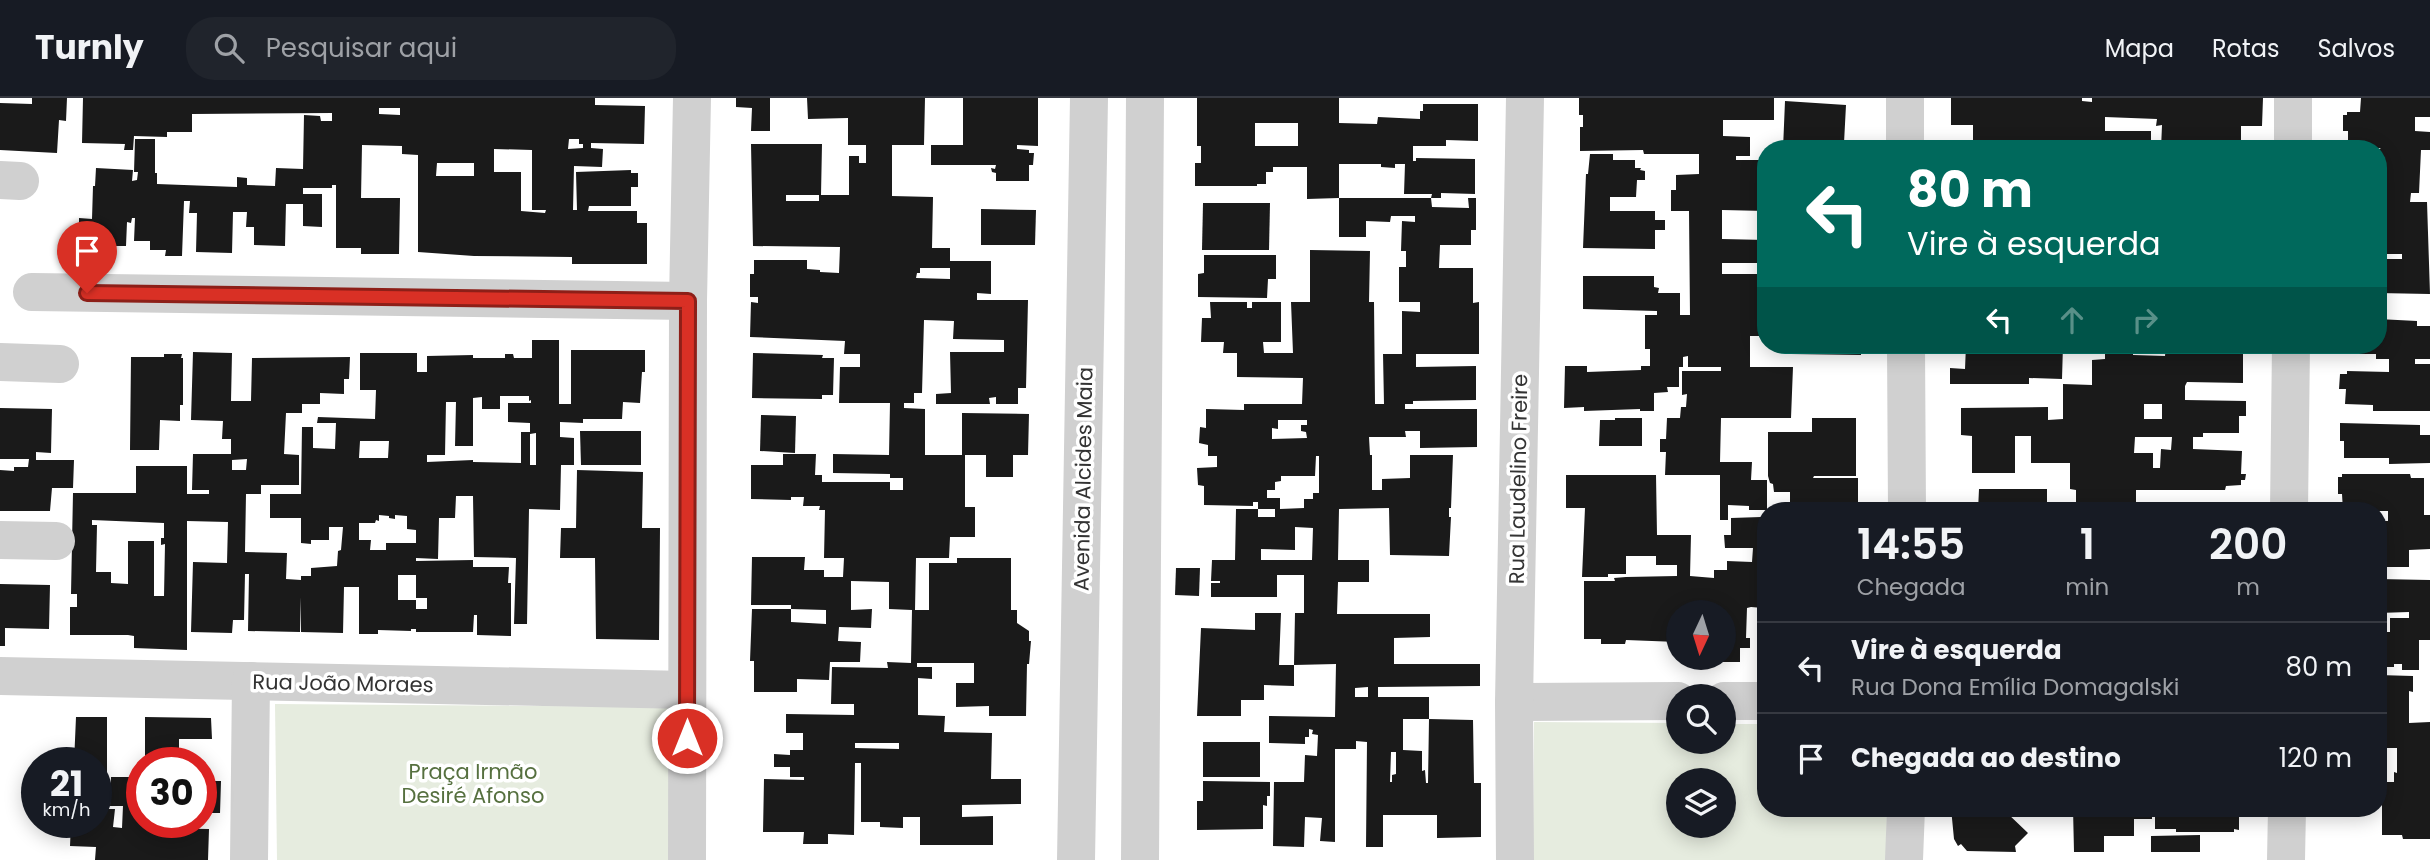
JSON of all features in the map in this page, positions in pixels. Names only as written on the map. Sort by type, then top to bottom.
[{"type":"street","points":[[687,860],[688,301],[692,98]]},
{"type":"street","name":"Avenida Alcides Maia","points":[[1076,860],[1089,98]]},
{"type":"street","points":[[1140,860],[1145,98]]},
{"type":"street","name":"Rua Laudelino Freire","points":[[1515,860],[1514,702],[1525,98]]},
{"type":"street","points":[[1905,98],[1905,140]]},
{"type":"street","points":[[2293,98],[2293,140]]},
{"type":"street","points":[[32,292],[688,301]]},
{"type":"street","points":[[1906,354],[1907,502]]},
{"type":"street","points":[[2289,502],[2291,354]]},
{"type":"street","points":[[0,362],[60,364]]},
{"type":"street","points":[[0,540],[56,541]]},
{"type":"street","name":"Rua João Moraes","points":[[0,676],[687,690]]},
{"type":"street","points":[[249,860],[251,681]]},
{"type":"street","points":[[1514,702],[1666,701]]},
{"type":"street","points":[[1736,701],[1757,701]]},
{"type":"street","points":[[1904,860],[1906,817]]},
{"type":"street","points":[[2286,860],[2287,817]]},
{"type":"green space","name":"Praça Irmão Desiré Afonso","points":[[275,704],[670,707],[670,860],[277,860]]},
{"type":"green space","points":[[1534,722],[1666,723],[1666,754],[1736,754],[1736,724],[1757,724],[1757,817],[1887,817],[1886,860],[1533,860]]},
{"type":"building","points":[[32,98],[67,98],[66,121],[59,120],[57,153],[0,150],[0,103],[32,104]]},
{"type":"building","points":[[83,98],[595,98],[595,105],[645,106],[644,144],[591,143],[591,148],[603,149],[602,167],[574,166],[573,210],[577,210],[576,172],[631,170],[631,173],[638,173],[638,187],[631,187],[631,206],[589,206],[588,211],[637,211],[637,223],[647,223],[647,264],[572,264],[572,257],[474,256],[418,252],[418,155],[402,154],[402,146],[362,145],[361,198],[400,198],[399,254],[361,254],[361,248],[336,248],[336,185],[332,185],[332,188],[303,188],[303,194],[322,194],[322,227],[303,226],[303,204],[286,204],[285,246],[254,245],[254,227],[246,227],[247,212],[233,212],[232,253],[196,252],[197,213],[189,213],[190,201],[184,201],[182,256],[165,256],[166,250],[150,250],[150,241],[134,241],[135,218],[132,218],[131,223],[127,222],[126,246],[110,246],[110,252],[94,252],[94,245],[79,245],[79,218],[92,219],[96,168],[133,170],[132,181],[137,180],[138,172],[134,172],[135,139],[155,139],[157,184],[237,187],[237,177],[247,178],[247,185],[275,186],[276,168],[303,169],[304,115],[320,116],[321,121],[332,121],[332,113],[192,114],[192,132],[167,132],[167,137],[134,136],[133,150],[124,150],[125,144],[82,143]],"holes":[[[379,108],[400,108],[400,115],[379,114]],[[569,139],[579,139],[579,144],[583,144],[583,148],[568,149]],[[494,149],[532,150],[532,210],[546,210],[545,213],[521,211],[521,172],[494,172]],[[437,163],[474,163],[474,176],[436,176]]]},
{"type":"building","points":[[736,98],[770,98],[770,131],[751,131],[752,108],[736,107]]},
{"type":"building","points":[[807,98],[925,98],[924,145],[892,145],[892,196],[933,197],[932,248],[950,248],[950,261],[991,261],[991,294],[977,293],[977,300],[1028,300],[1026,388],[1018,388],[1018,404],[996,404],[996,397],[989,398],[990,404],[936,404],[936,394],[951,393],[950,352],[1004,352],[1004,340],[953,339],[954,321],[924,320],[922,393],[914,393],[914,403],[904,403],[904,408],[925,409],[925,455],[962,455],[962,413],[1029,414],[1028,455],[1013,455],[1013,477],[986,477],[986,455],[965,455],[965,507],[975,507],[975,537],[950,537],[949,558],[916,558],[915,610],[929,610],[929,563],[957,563],[957,558],[1011,558],[1011,610],[1017,610],[1017,623],[1029,631],[1031,641],[1027,664],[1026,716],[989,716],[989,706],[956,707],[956,683],[974,683],[974,663],[917,663],[917,667],[932,667],[932,679],[918,678],[918,715],[945,716],[944,732],[992,733],[991,779],[1021,779],[1021,804],[962,805],[962,817],[993,816],[993,845],[920,845],[920,817],[903,817],[903,828],[880,827],[880,822],[861,822],[861,763],[855,763],[854,835],[828,834],[828,844],[803,844],[804,832],[763,832],[764,779],[804,780],[804,777],[790,777],[790,767],[774,767],[774,754],[790,755],[790,750],[803,750],[803,733],[786,733],[786,714],[854,715],[854,704],[831,704],[832,667],[888,668],[887,662],[911,663],[912,610],[889,609],[889,582],[851,581],[851,610],[872,609],[871,628],[839,627],[838,641],[861,642],[860,662],[830,662],[829,680],[797,679],[797,692],[754,692],[754,661],[750,661],[752,609],[791,609],[791,605],[751,605],[752,557],[805,557],[804,570],[824,570],[824,577],[843,577],[844,558],[824,558],[825,510],[819,510],[820,506],[803,506],[804,497],[791,497],[791,500],[751,499],[751,465],[783,465],[783,454],[816,454],[815,475],[822,475],[822,482],[890,482],[890,490],[903,490],[903,478],[890,478],[890,474],[833,473],[833,454],[889,455],[890,403],[839,403],[840,367],[860,367],[860,354],[844,354],[845,341],[750,337],[751,302],[758,303],[758,297],[750,297],[750,274],[754,274],[754,260],[807,260],[807,269],[839,273],[840,247],[753,246],[751,144],[822,144],[821,195],[849,195],[849,156],[859,156],[859,163],[866,163],[866,145],[848,145],[848,118],[808,119]],"holes":[[[786,195],[819,195],[819,201],[786,201]],[[920,268],[950,268],[950,279],[916,278]],[[791,609],[826,610],[826,624],[791,622]],[[855,743],[899,743],[899,749],[855,748]]]},
{"type":"building","points":[[963,98],[1038,98],[1038,146],[1017,145],[1017,149],[1034,153],[1033,165],[1029,165],[1029,181],[996,181],[996,173],[992,172],[991,168],[995,169],[996,165],[931,165],[931,145],[963,145]]},
{"type":"building","points":[[1197,98],[1339,98],[1339,123],[1377,124],[1378,117],[1420,119],[1423,104],[1478,104],[1478,141],[1446,140],[1446,146],[1413,146],[1413,161],[1416,161],[1416,158],[1475,159],[1475,194],[1441,193],[1441,198],[1431,198],[1432,194],[1404,194],[1405,164],[1395,164],[1395,168],[1381,167],[1381,164],[1339,164],[1339,198],[1307,199],[1307,167],[1273,167],[1273,172],[1266,172],[1266,184],[1257,186],[1195,186],[1195,163],[1201,163],[1201,146],[1197,146]],"holes":[[[1255,123],[1298,123],[1298,146],[1255,146]]]},
{"type":"building","points":[[1579,98],[1774,98],[1774,120],[1723,120],[1723,136],[1750,137],[1750,156],[1736,156],[1736,160],[1757,160],[1757,211],[1722,210],[1722,239],[1757,240],[1757,263],[1722,263],[1722,274],[1757,274],[1757,336],[1750,336],[1750,367],[1793,367],[1791,418],[1721,418],[1720,462],[1752,462],[1751,480],[1767,480],[1767,502],[1757,502],[1757,510],[1749,510],[1749,506],[1728,505],[1728,520],[1720,520],[1720,475],[1665,475],[1666,452],[1660,452],[1660,439],[1666,439],[1667,418],[1680,418],[1681,407],[1686,407],[1687,394],[1682,395],[1682,371],[1721,371],[1721,367],[1688,367],[1688,356],[1683,357],[1683,367],[1679,367],[1679,387],[1667,387],[1668,392],[1654,393],[1654,411],[1584,411],[1584,407],[1564,408],[1565,366],[1587,366],[1587,372],[1641,370],[1641,366],[1650,366],[1650,349],[1645,349],[1645,315],[1657,315],[1657,311],[1583,309],[1583,276],[1654,276],[1654,287],[1659,288],[1658,293],[1680,293],[1680,315],[1690,315],[1689,211],[1671,211],[1671,190],[1676,190],[1676,175],[1699,174],[1699,154],[1644,154],[1643,150],[1580,151],[1583,115],[1579,115]]},
{"type":"building","points":[[1951,98],[2082,98],[2082,101],[2092,102],[2092,98],[2263,98],[2262,126],[2241,126],[2241,140],[2161,140],[2162,125],[2156,126],[2157,119],[2105,117],[2105,131],[2151,131],[2151,140],[1973,140],[1973,125],[1951,125]]},
{"type":"building","points":[[2361,98],[2430,98],[2430,117],[2415,117],[2415,131],[2430,132],[2430,150],[2421,150],[2419,193],[2411,193],[2410,202],[2427,202],[2430,294],[2387,293],[2387,259],[2402,259],[2402,254],[2387,254],[2387,140],[2348,140],[2348,131],[2343,131],[2343,115],[2347,115],[2347,112],[2360,112]]},
{"type":"building","points":[[1785,101],[1846,105],[1844,140],[1783,140]]},
{"type":"building","points":[[1590,154],[1613,154],[1613,160],[1635,160],[1635,168],[1645,171],[1645,180],[1637,180],[1636,197],[1610,197],[1610,211],[1655,211],[1655,220],[1665,220],[1665,230],[1655,230],[1655,249],[1583,248],[1586,174]]},
{"type":"building","points":[[1339,198],[1431,198],[1432,207],[1469,208],[1468,198],[1476,198],[1476,230],[1471,230],[1471,245],[1440,245],[1439,268],[1473,268],[1473,303],[1479,302],[1479,354],[1416,354],[1416,367],[1476,366],[1476,400],[1413,401],[1413,404],[1405,404],[1405,409],[1477,409],[1477,447],[1420,448],[1420,431],[1405,431],[1406,437],[1369,437],[1372,490],[1382,490],[1382,479],[1410,478],[1410,455],[1453,455],[1449,556],[1390,555],[1389,508],[1339,509],[1338,560],[1369,560],[1369,582],[1338,582],[1337,614],[1430,614],[1430,637],[1394,638],[1394,664],[1480,664],[1480,686],[1378,687],[1378,697],[1429,697],[1429,719],[1473,720],[1474,783],[1481,783],[1481,837],[1437,838],[1437,815],[1383,815],[1383,847],[1366,847],[1367,742],[1356,741],[1356,749],[1335,749],[1335,842],[1320,841],[1322,818],[1305,817],[1304,847],[1273,846],[1274,782],[1304,782],[1305,755],[1317,756],[1318,735],[1312,734],[1313,730],[1309,729],[1305,744],[1269,743],[1269,716],[1335,717],[1336,664],[1294,665],[1295,613],[1304,613],[1304,575],[1277,575],[1277,597],[1211,597],[1211,583],[1220,583],[1211,581],[1212,560],[1235,560],[1236,509],[1258,509],[1258,502],[1253,502],[1253,506],[1204,505],[1204,486],[1198,485],[1197,468],[1217,467],[1217,456],[1208,456],[1208,445],[1199,443],[1200,427],[1206,428],[1206,409],[1244,410],[1244,404],[1302,404],[1303,378],[1237,377],[1237,353],[1223,353],[1224,342],[1201,342],[1202,318],[1211,318],[1210,302],[1247,302],[1247,308],[1252,308],[1252,302],[1281,302],[1281,342],[1263,342],[1264,353],[1293,353],[1291,302],[1310,302],[1310,250],[1370,251],[1369,302],[1374,302],[1375,404],[1384,404],[1383,354],[1402,354],[1402,311],[1420,312],[1420,302],[1399,302],[1399,267],[1406,267],[1406,251],[1401,251],[1402,221],[1415,222],[1415,216],[1391,216],[1390,222],[1366,221],[1366,237],[1339,237]],"holes":[[[1278,420],[1307,420],[1307,425],[1301,425],[1301,431],[1306,432],[1307,438],[1272,439],[1272,428],[1278,429]],[[1316,456],[1319,456],[1319,493],[1313,493],[1313,499],[1304,499],[1304,508],[1280,509],[1280,498],[1267,498],[1267,490],[1275,490],[1275,482],[1281,481],[1281,476],[1315,476]],[[1258,509],[1275,509],[1275,517],[1258,517]],[[1295,527],[1313,528],[1312,560],[1261,560],[1261,549],[1295,550]],[[1368,687],[1368,697],[1355,697],[1355,688]],[[1403,719],[1429,719],[1428,783],[1425,770],[1422,771],[1422,751],[1403,750]],[[1391,752],[1396,752],[1396,774],[1392,775],[1392,782]]]},
{"type":"building","points":[[1203,203],[1270,203],[1269,250],[1202,250]]},
{"type":"building","points":[[981,209],[1036,210],[1035,245],[981,245]]},
{"type":"building","points":[[1204,255],[1276,255],[1276,279],[1268,279],[1267,298],[1198,297],[1198,274],[1204,273]]},
{"type":"building","points":[[2387,319],[2417,321],[2417,326],[2430,326],[2430,359],[2415,359],[2415,364],[2430,364],[2430,411],[2373,411],[2373,405],[2345,404],[2346,389],[2339,389],[2340,374],[2347,374],[2347,371],[2389,372],[2389,359],[2376,359],[2376,354],[2387,354]]},
{"type":"building","points":[[532,340],[559,340],[559,404],[571,404],[571,350],[645,350],[645,372],[642,372],[640,403],[623,402],[622,419],[583,419],[583,423],[560,422],[560,437],[574,438],[574,465],[561,465],[560,510],[529,509],[527,624],[514,624],[516,558],[474,557],[473,496],[456,496],[455,518],[439,518],[438,559],[416,558],[416,561],[473,560],[473,567],[509,567],[511,636],[477,635],[477,615],[474,615],[473,632],[416,632],[416,629],[411,629],[378,630],[378,634],[359,634],[359,587],[344,587],[343,633],[301,632],[301,597],[300,632],[248,631],[249,574],[245,574],[244,620],[233,620],[232,633],[191,632],[193,562],[227,563],[228,522],[187,521],[187,650],[134,648],[134,636],[128,635],[70,635],[70,607],[77,607],[77,594],[71,594],[73,493],[136,493],[136,466],[187,466],[187,494],[209,494],[209,490],[192,490],[193,454],[231,454],[231,439],[222,439],[223,421],[191,420],[193,352],[232,353],[231,401],[251,401],[252,358],[350,357],[349,379],[344,379],[344,394],[320,393],[320,404],[302,404],[302,413],[286,413],[284,454],[299,455],[299,485],[261,485],[261,494],[246,494],[245,552],[287,553],[286,579],[301,580],[301,576],[311,576],[311,568],[337,566],[343,527],[329,527],[329,540],[301,543],[301,518],[270,518],[270,494],[301,494],[302,427],[313,427],[313,448],[335,449],[336,423],[317,423],[318,417],[375,419],[376,390],[360,390],[360,353],[417,353],[417,372],[427,372],[427,356],[473,355],[473,358],[505,358],[505,354],[513,354],[514,358],[532,358]],"holes":[[[500,396],[529,396],[529,401],[531,400],[531,403],[508,403],[508,422],[530,423],[530,432],[521,432],[521,463],[473,460],[427,462],[427,455],[445,455],[446,402],[456,402],[455,446],[473,446],[473,398],[482,397],[482,409],[500,409]],[[536,433],[536,465],[530,465],[530,434]],[[360,441],[389,441],[388,458],[359,458]],[[247,459],[246,470],[232,470],[232,460]],[[379,515],[395,519],[395,515],[407,516],[407,529],[416,530],[416,543],[386,543],[386,550],[370,550],[371,540],[359,540],[359,523],[375,523],[376,520],[379,521]],[[92,520],[164,523],[164,538],[161,538],[161,545],[165,544],[164,596],[154,596],[154,541],[128,541],[128,584],[111,583],[111,572],[96,572],[97,525],[92,525]],[[398,575],[416,575],[416,598],[427,598],[427,609],[416,609],[416,600],[398,600]]]},
{"type":"building","points":[[753,353],[823,355],[822,358],[834,358],[833,395],[822,395],[822,399],[752,398]]},
{"type":"building","points":[[164,354],[182,354],[183,358],[183,405],[180,405],[180,421],[160,420],[159,450],[130,450],[131,357],[164,357]]},
{"type":"building","points":[[1791,354],[1861,354],[1861,355]]},
{"type":"building","points":[[1966,354],[2063,354],[2062,379],[2029,378],[2029,384],[1950,384],[1950,368],[1965,369]]},
{"type":"building","points":[[2105,354],[2243,354],[2243,383],[2187,382],[2185,386],[2185,400],[2246,401],[2246,416],[2239,416],[2239,433],[2203,433],[2203,437],[2193,437],[2193,449],[2242,451],[2241,474],[2246,474],[2241,485],[2226,486],[2225,490],[2136,490],[2136,502],[2076,502],[2076,490],[2070,489],[2070,463],[2031,463],[2031,436],[2015,436],[2015,473],[1972,473],[1972,436],[1961,435],[1961,408],[2048,407],[2048,420],[2063,419],[2063,384],[2092,385],[2092,360],[2105,359]],"holes":[[[2144,404],[2162,404],[2162,419],[2144,419]],[[2135,437],[2172,437],[2171,450],[2161,449],[2160,468],[2153,468],[2153,453],[2134,453]]]},
{"type":"building","points":[[0,408],[52,409],[51,453],[36,452],[36,460],[74,460],[73,488],[52,488],[50,511],[0,511],[0,470],[14,471],[14,467],[28,467],[29,459],[0,459]]},
{"type":"building","points":[[761,415],[796,416],[795,453],[760,451]]},
{"type":"building","points":[[1642,418],[1642,446],[1599,446],[1600,420]]},
{"type":"building","points":[[1812,418],[1856,418],[1856,476],[1813,478],[1858,478],[1858,502],[1790,502],[1790,492],[1774,492],[1768,476],[1768,432],[1812,432]]},
{"type":"building","points":[[2340,423],[2420,425],[2420,435],[2430,435],[2430,463],[2389,464],[2389,458],[2344,458]]},
{"type":"building","points":[[580,431],[641,431],[641,465],[581,465]]},
{"type":"building","points":[[577,470],[643,472],[642,528],[660,528],[659,640],[596,639],[595,558],[560,558],[561,528],[576,528]]},
{"type":"building","points":[[2342,474],[2410,474],[2411,478],[2424,478],[2424,515],[2430,515],[2430,549],[2409,550],[2409,567],[2387,567],[2387,502],[2342,502],[2342,494],[2338,494],[2338,477],[2342,477]]},
{"type":"building","points":[[1566,475],[1656,475],[1657,535],[1691,535],[1690,576],[1714,578],[1714,570],[1727,570],[1727,561],[1752,562],[1753,548],[1725,548],[1724,535],[1731,535],[1731,518],[1757,517],[1757,608],[1747,608],[1746,638],[1750,638],[1750,648],[1740,648],[1740,662],[1736,662],[1736,600],[1666,600],[1666,642],[1626,640],[1625,644],[1601,644],[1601,639],[1584,639],[1584,581],[1677,576],[1677,565],[1656,565],[1656,556],[1626,556],[1626,574],[1582,577],[1585,508],[1566,508]]},
{"type":"building","points":[[1979,489],[2047,489],[2047,502],[1978,502]]},
{"type":"building","points":[[1176,568],[1200,568],[1199,596],[1175,595]]},
{"type":"building","points":[[2387,579],[2430,580],[2430,640],[2419,640],[2419,670],[2402,670],[2402,664],[2387,667],[2387,632],[2390,632],[2390,618],[2409,618],[2409,612],[2387,613]]},
{"type":"building","points":[[0,584],[50,585],[49,629],[5,628],[5,646],[0,646]]},
{"type":"building","points":[[1255,613],[1281,613],[1279,665],[1294,665],[1294,686],[1264,685],[1264,700],[1241,700],[1241,716],[1197,716],[1201,628],[1255,630]]},
{"type":"building","points":[[2387,675],[2413,676],[2413,692],[2409,691],[2409,723],[2430,722],[2430,839],[2403,839],[2402,835],[2382,835],[2382,817],[2387,817],[2387,782],[2394,782],[2394,772],[2397,773],[2397,748],[2387,748]]},
{"type":"building","points":[[76,717],[107,717],[107,747],[75,747]]},
{"type":"building","points":[[145,717],[211,718],[212,739],[179,739],[179,747],[145,747]]},
{"type":"building","points":[[1203,742],[1260,742],[1260,777],[1203,777]]},
{"type":"building","points":[[112,777],[126,777],[126,838],[209,838],[208,860],[95,860],[96,847],[70,846],[70,838],[112,838],[112,809],[115,809],[113,827],[122,828],[123,806],[112,806]]},
{"type":"building","points":[[217,781],[221,781],[220,813],[217,813]]},
{"type":"building","points":[[1203,781],[1270,782],[1267,806],[1263,805],[1263,829],[1197,830],[1197,801],[1203,801]]},
{"type":"building","points":[[1952,817],[2011,817],[2028,833],[2015,846],[2016,852],[1967,851],[1961,844],[1958,846],[1954,839]]},
{"type":"building","points":[[2073,817],[2152,817],[2134,819],[2134,836],[2104,836],[2104,852],[2074,852]]},
{"type":"building","points":[[2155,817],[2239,817],[2239,830],[2234,829],[2234,832],[2176,832],[2176,829],[2155,829]]},
{"type":"building","points":[[2200,835],[2200,852],[2151,852],[2151,836]]},
{"type":"route","points":[[87,293],[688,301],[687,738]]}]
